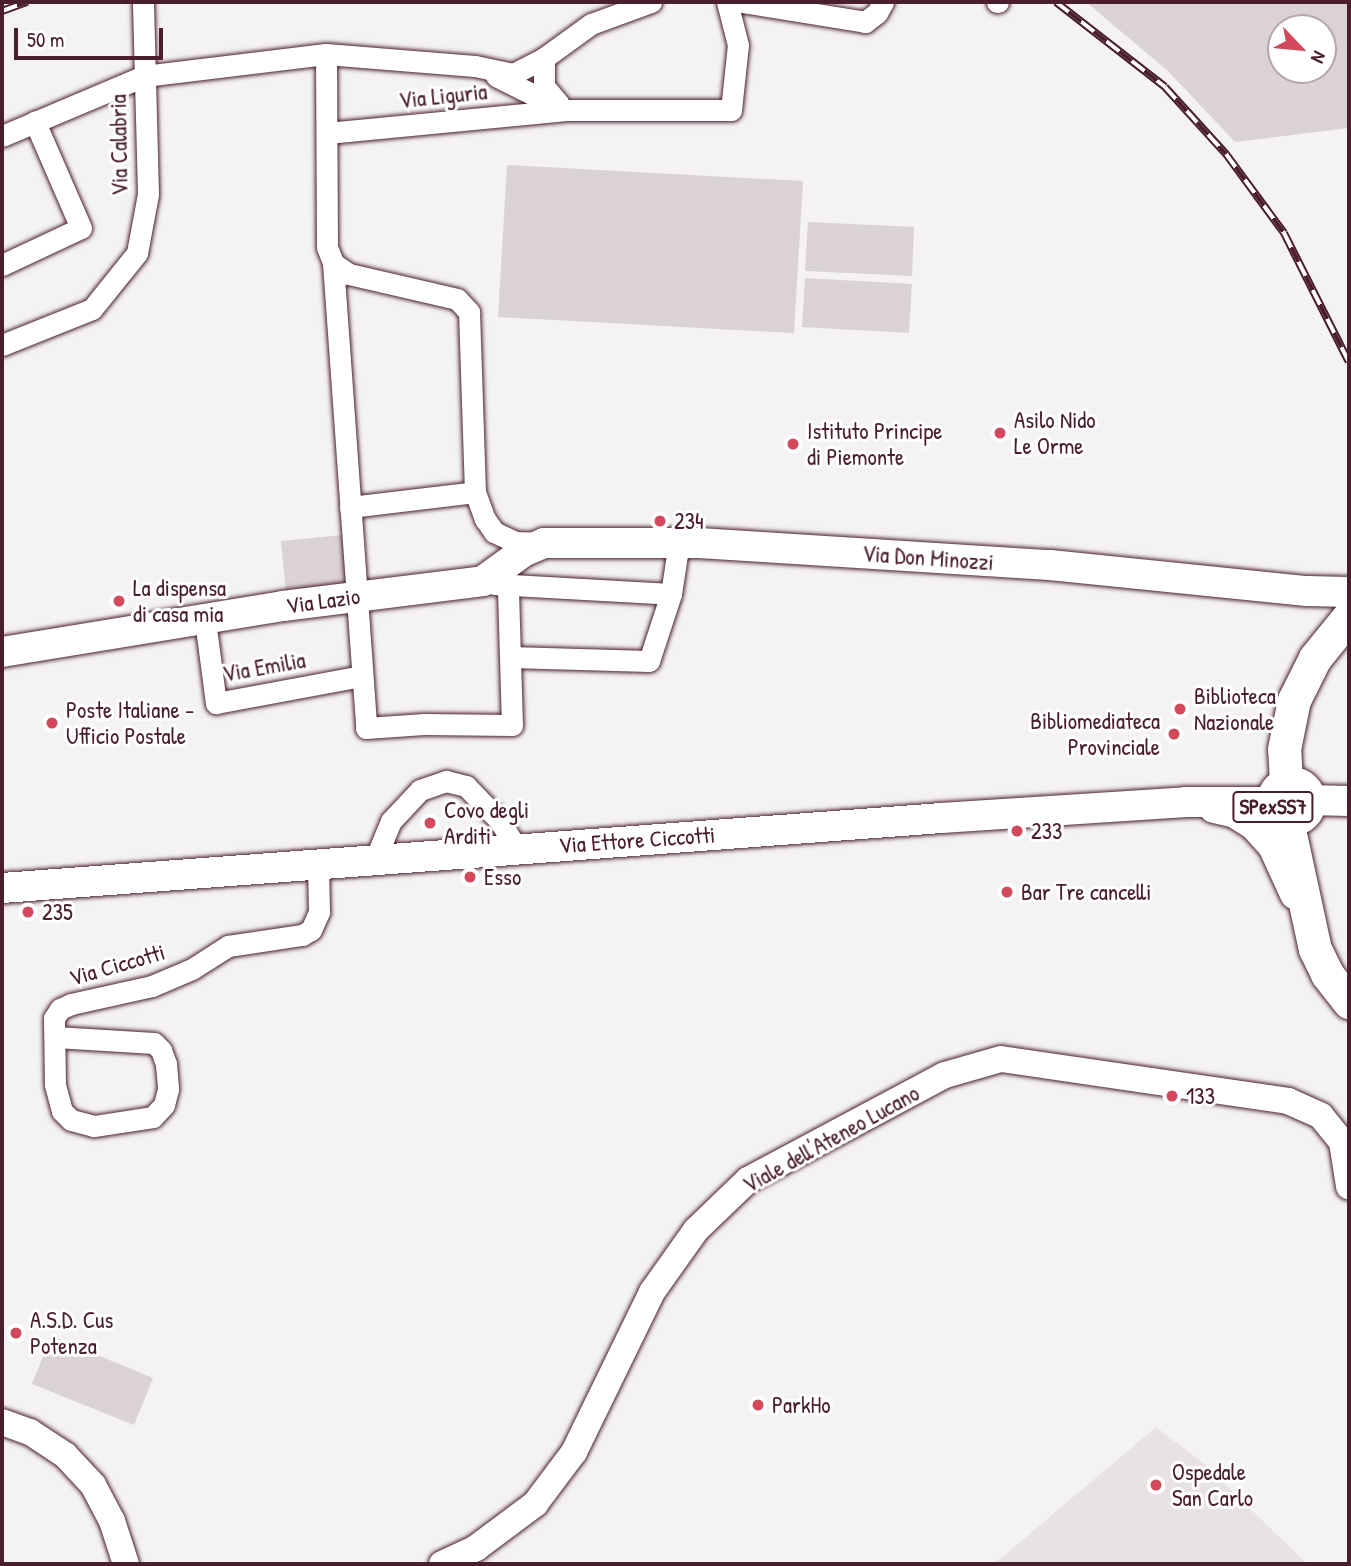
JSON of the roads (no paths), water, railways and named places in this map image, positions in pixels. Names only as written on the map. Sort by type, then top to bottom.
[{"type":"main road","name":"Via Don Minozzi","points":[[544,543],[679,542],[1050,565],[1220,580]]},
{"type":"main road","points":[[495,584],[523,552],[544,543]]},
{"type":"main road","points":[[1220,580],[1349,571]]},
{"type":"main road","points":[[1220,580],[1307,592],[1349,592]]},
{"type":"main road","name":"Via Lazio","points":[[2,652],[356,596],[495,584]]},
{"type":"main road","points":[[1306,918],[1284,749],[1294,700],[1315,658],[1339,638],[1349,616]]},
{"type":"main road","name":"Via Ettore Ciccotti","points":[[2,888],[1186,802],[1349,801]]},
{"type":"main road","points":[[1186,802],[1236,813],[1254,825],[1273,846],[1306,918],[1319,958],[1349,1002]]},
{"type":"street","name":"Via Calabria","points":[[2,345],[92,309],[137,253],[148,194],[143,2]]},
{"type":"street","points":[[2,136],[144,76],[326,54],[475,66],[513,74],[544,58],[591,24],[651,2]]},
{"type":"street","name":"Via Liguria","points":[[327,133],[564,110],[731,110],[738,46],[727,2]]},
{"type":"street","points":[[742,2],[865,22],[877,13],[884,2]]},
{"type":"street","points":[[326,54],[330,255],[366,728],[424,724],[512,725],[510,657],[495,584],[671,594]]},
{"type":"street","points":[[544,58],[544,86],[564,110]]},
{"type":"street","points":[[475,66],[564,110]]},
{"type":"street","points":[[2,265],[81,229],[34,122]]},
{"type":"street","points":[[330,255],[349,274],[457,299],[469,312],[475,492],[485,519],[502,538],[544,543]]},
{"type":"street","points":[[349,507],[475,492]]},
{"type":"street","points":[[510,657],[649,661],[671,594],[679,542]]},
{"type":"street","name":"Via Emilia","points":[[205,620],[216,703],[362,676]]},
{"type":"street","points":[[374,862],[391,821],[420,790],[446,781],[466,786],[499,820],[517,849]]},
{"type":"street","name":"Via Ciccotti","points":[[55,1037],[154,1043],[162,1050],[166,1064],[167,1088],[164,1105],[153,1117],[93,1126],[71,1120],[62,1111],[55,1084],[54,1018],[60,1009],[71,1004],[152,986],[192,969],[228,946],[302,935],[311,930],[319,912],[318,866]]},
{"type":"street","name":"Viale dell'Ateneo Lucano","points":[[442,1564],[475,1548],[534,1504],[574,1452],[652,1292],[696,1230],[748,1180],[945,1075],[1001,1059],[1288,1101],[1321,1116],[1342,1142],[1349,1186]]},
{"type":"street","points":[[2,1422],[30,1432],[65,1455],[93,1485],[112,1521],[126,1564]]},
{"type":"railway","points":[[2,11],[27,2]]},
{"type":"railway","points":[[1056,2],[1165,87],[1226,154],[1284,233],[1349,362]]},
{"type":"place","name":"Asilo Nido Le Orme","points":[[1000,433]]},
{"type":"place","name":"Istituto Principe di Piemonte","points":[[793,444]]},
{"type":"place","name":"234","points":[[660,521]]},
{"type":"place","name":"La dispensa di casa mia","points":[[119,601]]},
{"type":"place","name":"Biblioteca Nazionale","points":[[1180,709]]},
{"type":"place","name":"Poste Italiane - Ufficio Postale","points":[[52,723]]},
{"type":"place","name":"Bibliomediateca Provinciale","points":[[1174,734]]},
{"type":"place","name":"Covo degli Arditi","points":[[430,823]]},
{"type":"place","name":"233","points":[[1017,831]]},
{"type":"place","name":"Esso","points":[[470,877]]},
{"type":"place","name":"Bar Tre cancelli","points":[[1007,892]]},
{"type":"place","name":"235","points":[[28,912]]},
{"type":"place","name":"133","points":[[1172,1096]]},
{"type":"place","name":"A.S.D. Cus Potenza","points":[[16,1333]]},
{"type":"place","name":"ParkHo","points":[[758,1405]]},
{"type":"place","name":"Ospedale San Carlo","points":[[1156,1485]]}]
